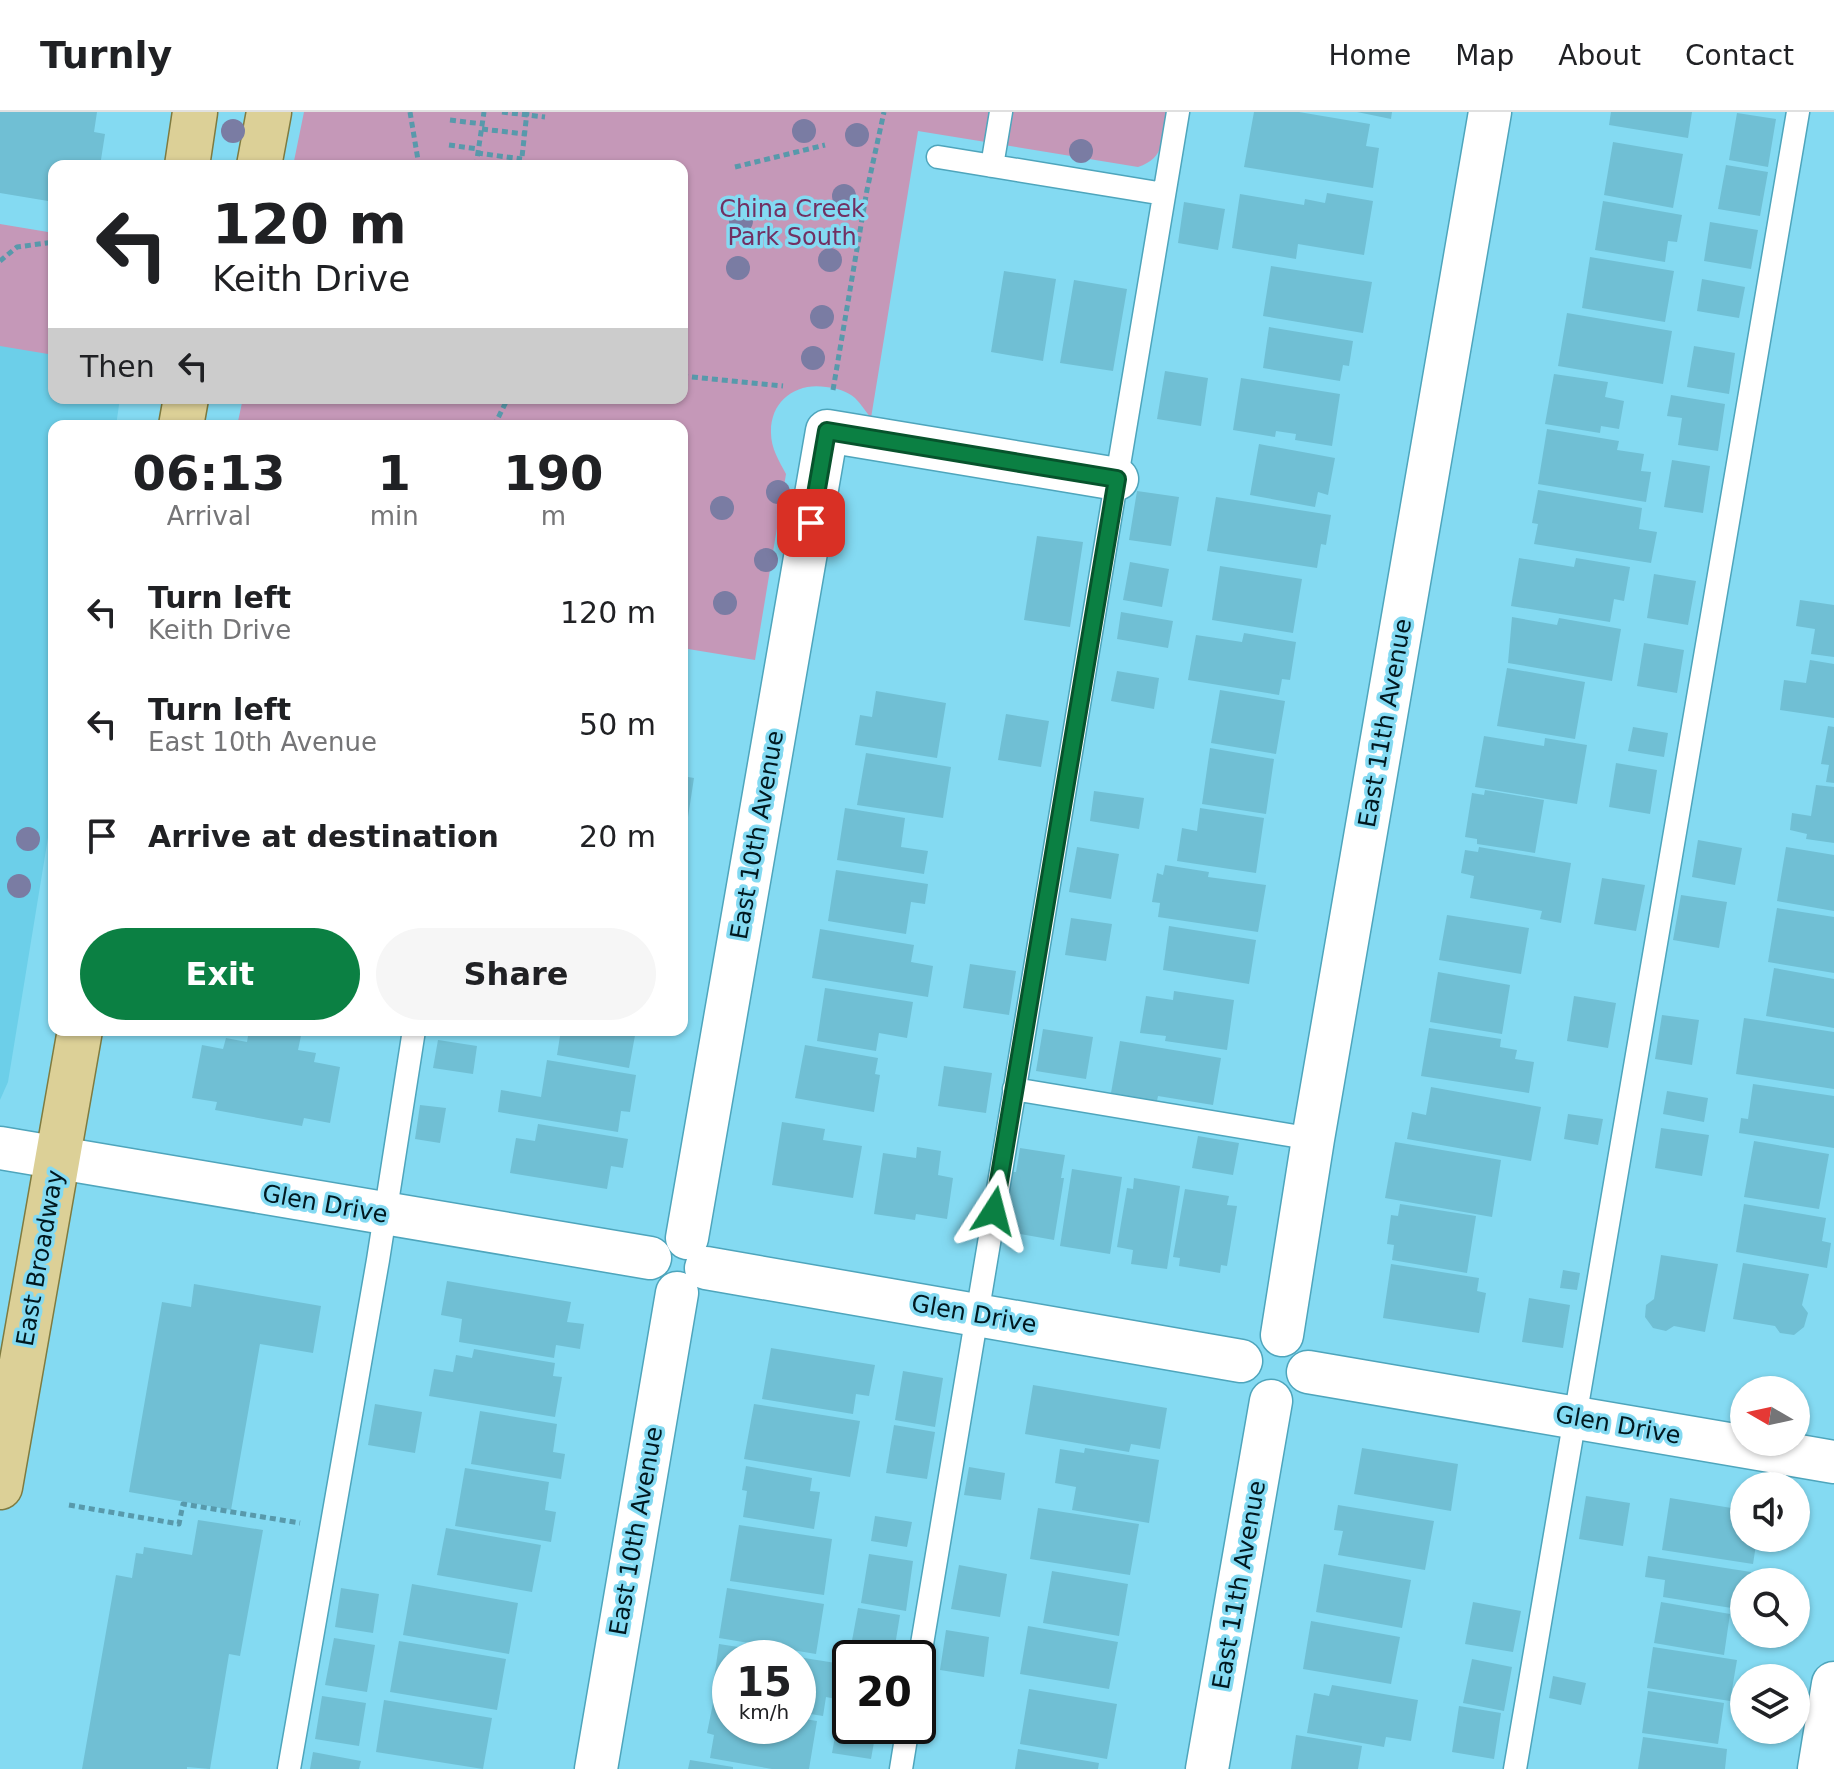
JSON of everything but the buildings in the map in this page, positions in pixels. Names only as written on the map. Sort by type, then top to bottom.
[{"type":"main road","points":[[188,160],[195,112]]},
{"type":"main road","points":[[260,160],[269,112]]},
{"type":"main road","name":"East Broadway","points":[[0,1487],[79,1036]]},
{"type":"street","name":"East 11th Avenue","points":[[1282,1335],[1490,112]]},
{"type":"street","points":[[827,431],[1117,479]]},
{"type":"street","name":"East 10th Avenue","points":[[596,1769],[690,1266],[827,431]]},
{"type":"street","name":"Glen Drive","points":[[0,1148],[650,1258],[654,1249],[669,1238],[690,1266],[1241,1361]]},
{"type":"street","points":[[1282,1335],[1305,1353],[1308,1372],[1305,1382],[1291,1397],[1271,1401],[1260,1398],[1244,1383],[1241,1361],[1245,1351],[1261,1336],[1282,1335]]},
{"type":"street","name":"Glen Drive","points":[[1308,1372],[1834,1462]]},
{"type":"street","name":"East 11th Avenue","points":[[1207,1769],[1271,1401]]},
{"type":"street","points":[[1820,1769],[1834,1684]]},
{"type":"lane","points":[[992,166],[1001,112]]},
{"type":"lane","points":[[923,1640],[1178,112]]},
{"type":"lane","points":[[1515,1769],[1798,112]]},
{"type":"lane","points":[[938,157],[1164,194]]},
{"type":"lane","points":[[289,1769],[413,1036]]},
{"type":"lane","points":[[1014,1089],[1313,1139]]},
{"type":"lane","points":[[901,1769],[905,1744]]},
{"type":"path","points":[[410,112],[418,160]]},
{"type":"path","points":[[477,160],[484,112]]},
{"type":"path","points":[[502,112],[545,117]]},
{"type":"path","points":[[827,431],[867,190],[884,112]]},
{"type":"path","points":[[522,160],[527,114]]},
{"type":"path","points":[[450,120],[525,134]]},
{"type":"path","points":[[449,145],[511,160]]},
{"type":"path","points":[[735,167],[825,145]]},
{"type":"path","points":[[2,258],[17,247],[48,243]]},
{"type":"path","points":[[688,377],[783,386]]},
{"type":"path","points":[[69,1505],[179,1524],[183,1504],[291,1522]]},
{"type":"shaded area","points":[[0,272],[48,280],[48,404],[119,404],[117,420],[48,420],[48,838],[8,1082],[0,1100]]},
{"type":"green space","name":"China Creek Park South","points":[[304,112],[1166,112],[1158,152],[1138,167],[918,131],[871,418],[848,393],[815,386],[787,396],[775,412],[772,444],[786,474],[755,660],[688,649],[688,420],[238,420],[242,404],[688,404],[688,160],[294,160]]},
{"type":"green space","points":[[0,224],[48,232],[48,354],[0,346]]},
{"type":"route","points":[[811,523],[827,431],[1117,479],[994,1211]]}]
